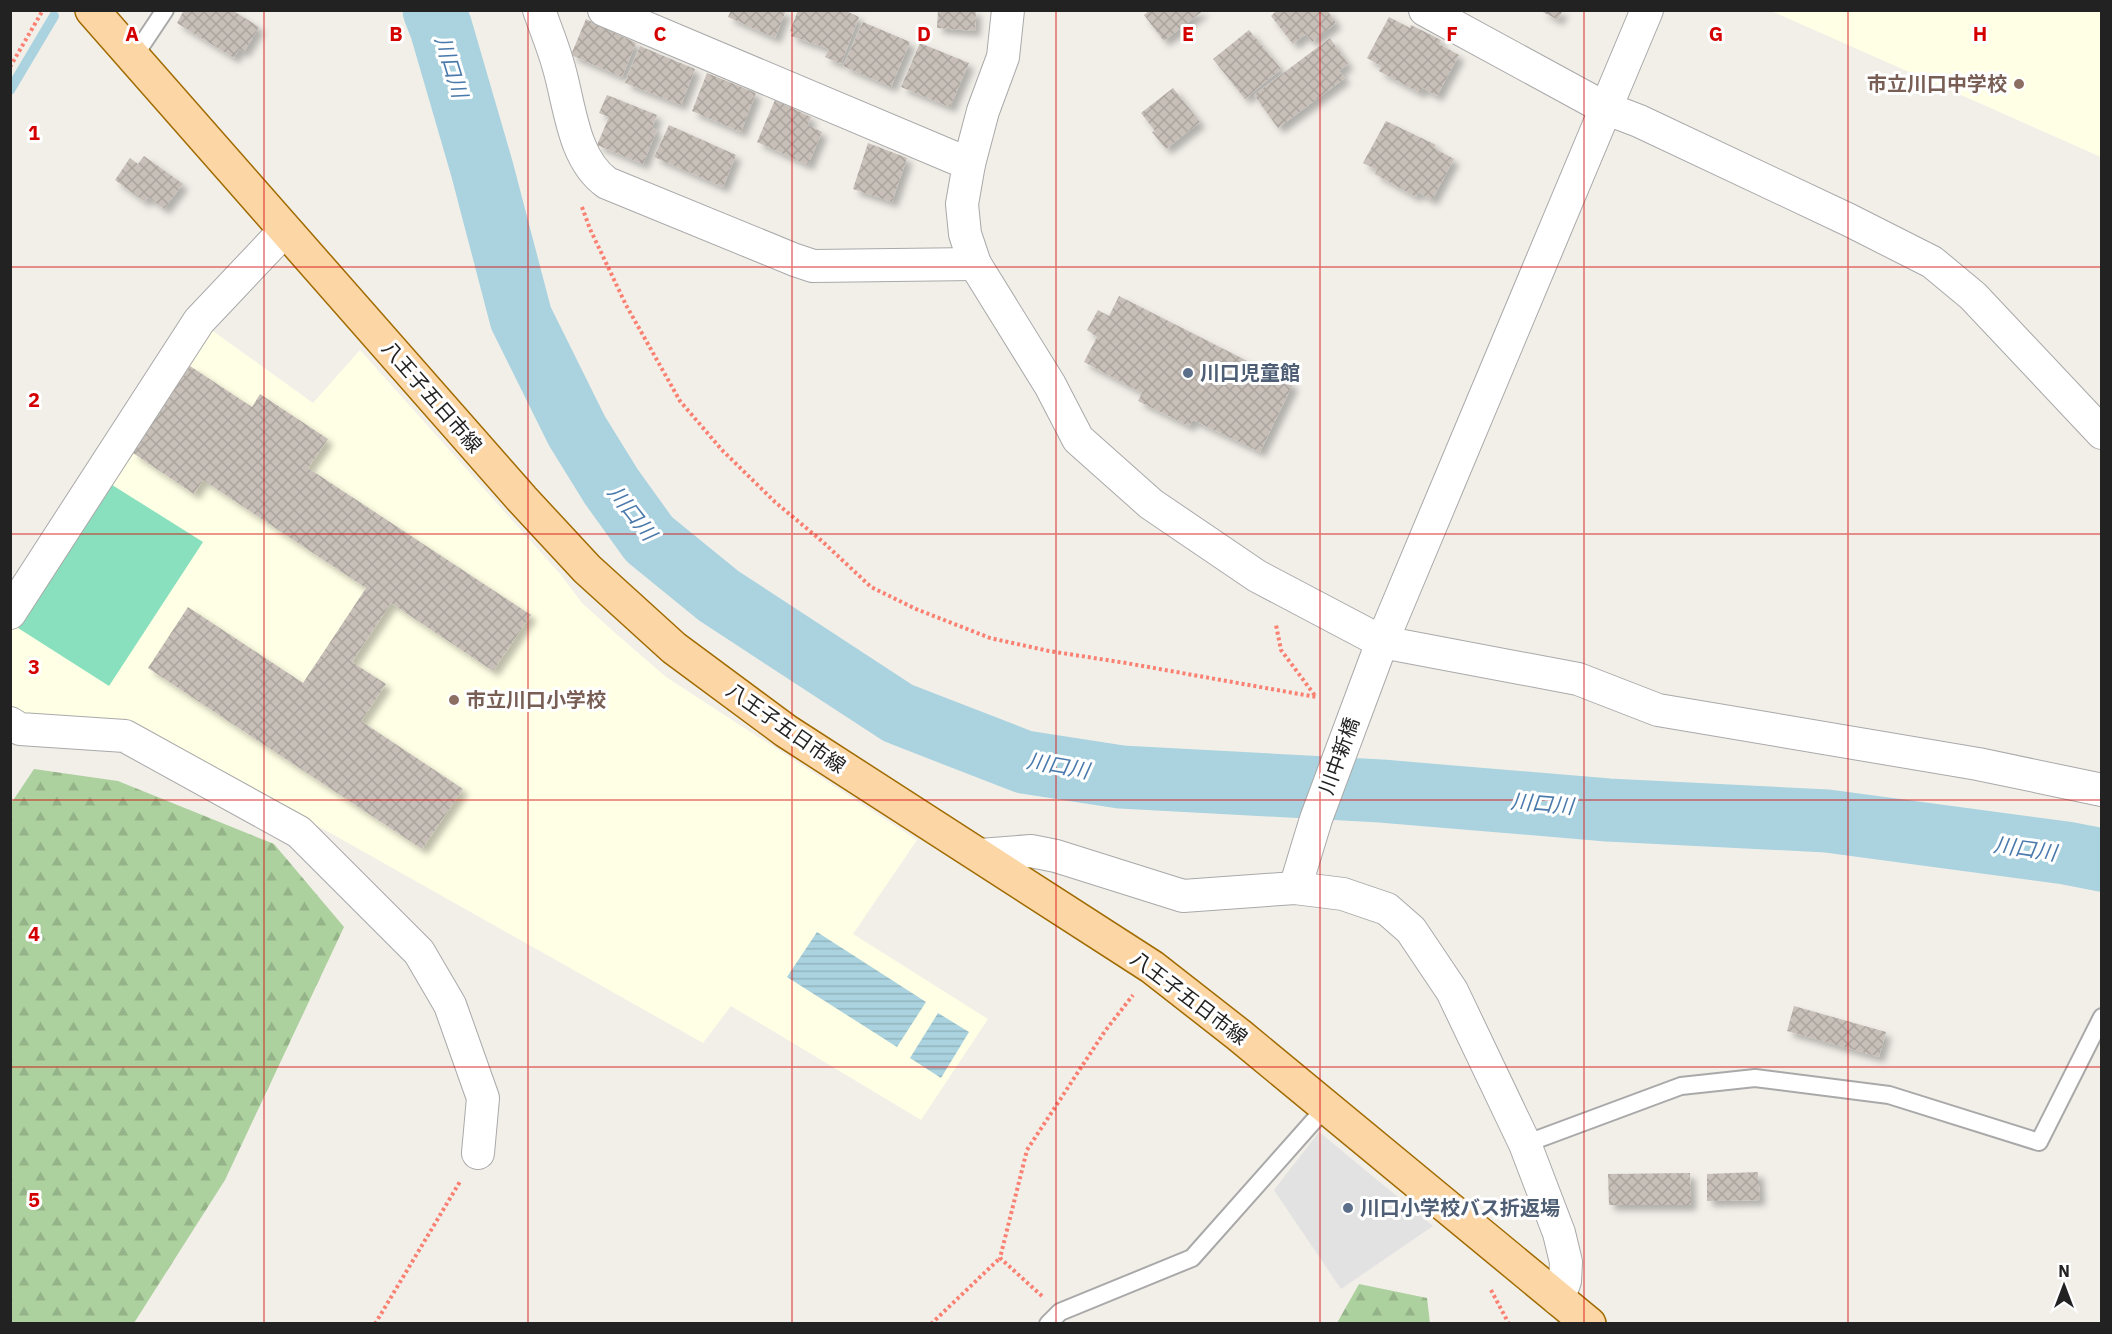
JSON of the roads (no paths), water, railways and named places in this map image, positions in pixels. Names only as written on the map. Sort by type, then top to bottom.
[{"type":"main road","name":"八王子五日市線","points":[[92,10],[522,499],[587,569],[630,610],[674,648],[786,731],[1152,967],[1589,1323]]},
{"type":"street","points":[[539,10],[559,66],[577,137],[586,159],[597,176],[607,183],[813,266],[975,264]]},
{"type":"street","points":[[604,10],[969,164]]},
{"type":"street","points":[[1008,10],[1003,57],[983,111],[969,164],[962,204],[965,234],[975,264],[1050,385],[1077,440],[1150,504],[1257,576],[1382,642],[1578,679],[1658,710],[1978,764],[2102,790]]},
{"type":"street","points":[[1425,10],[1605,108],[1639,121],[1858,224],[1932,262],[1973,296],[2102,433]]},
{"type":"street","name":"川中新橋","points":[[1295,888],[1316,819],[1382,642],[1647,10]]},
{"type":"street","points":[[10,613],[199,321],[285,230]]},
{"type":"street","points":[[10,723],[20,729],[124,736],[299,832],[419,952],[450,1005],[483,1098],[478,1153]]},
{"type":"street","points":[[980,855],[1010,851],[1039,852],[1183,896],[1295,888],[1343,894],[1386,909],[1412,930],[1452,991],[1526,1144],[1559,1233],[1566,1262],[1565,1281],[1558,1299]]},
{"type":"lane","points":[[133,58],[165,10]]},
{"type":"lane","points":[[1526,1144],[1681,1086],[1755,1077],[1889,1095],[2039,1142],[2102,1017]]},
{"type":"lane","points":[[1054,1318],[1192,1258],[1326,1107]]},
{"type":"water","points":[[817,932],[926,1002],[897,1047],[787,977]]},
{"type":"water","points":[[938,1013],[969,1032],[941,1078],[910,1058]]},
{"type":"waterway","name":"川口川","points":[[434,10],[482,169],[521,318],[577,431],[611,486],[649,539],[719,596],[898,713],[1024,762],[1121,777],[1381,791],[1608,810],[1827,821],[2066,853],[2102,860]]},
{"type":"waterway","points":[[10,90],[54,16]]},
{"type":"place","name":"市立川口中学校","points":[[2019,84]]},
{"type":"place","name":"川口児童館","points":[[1188,373]]},
{"type":"place","name":"市立川口小学校","points":[[454,700]]},
{"type":"place","name":"川口小学校バス折返場","points":[[1348,1208]]}]
